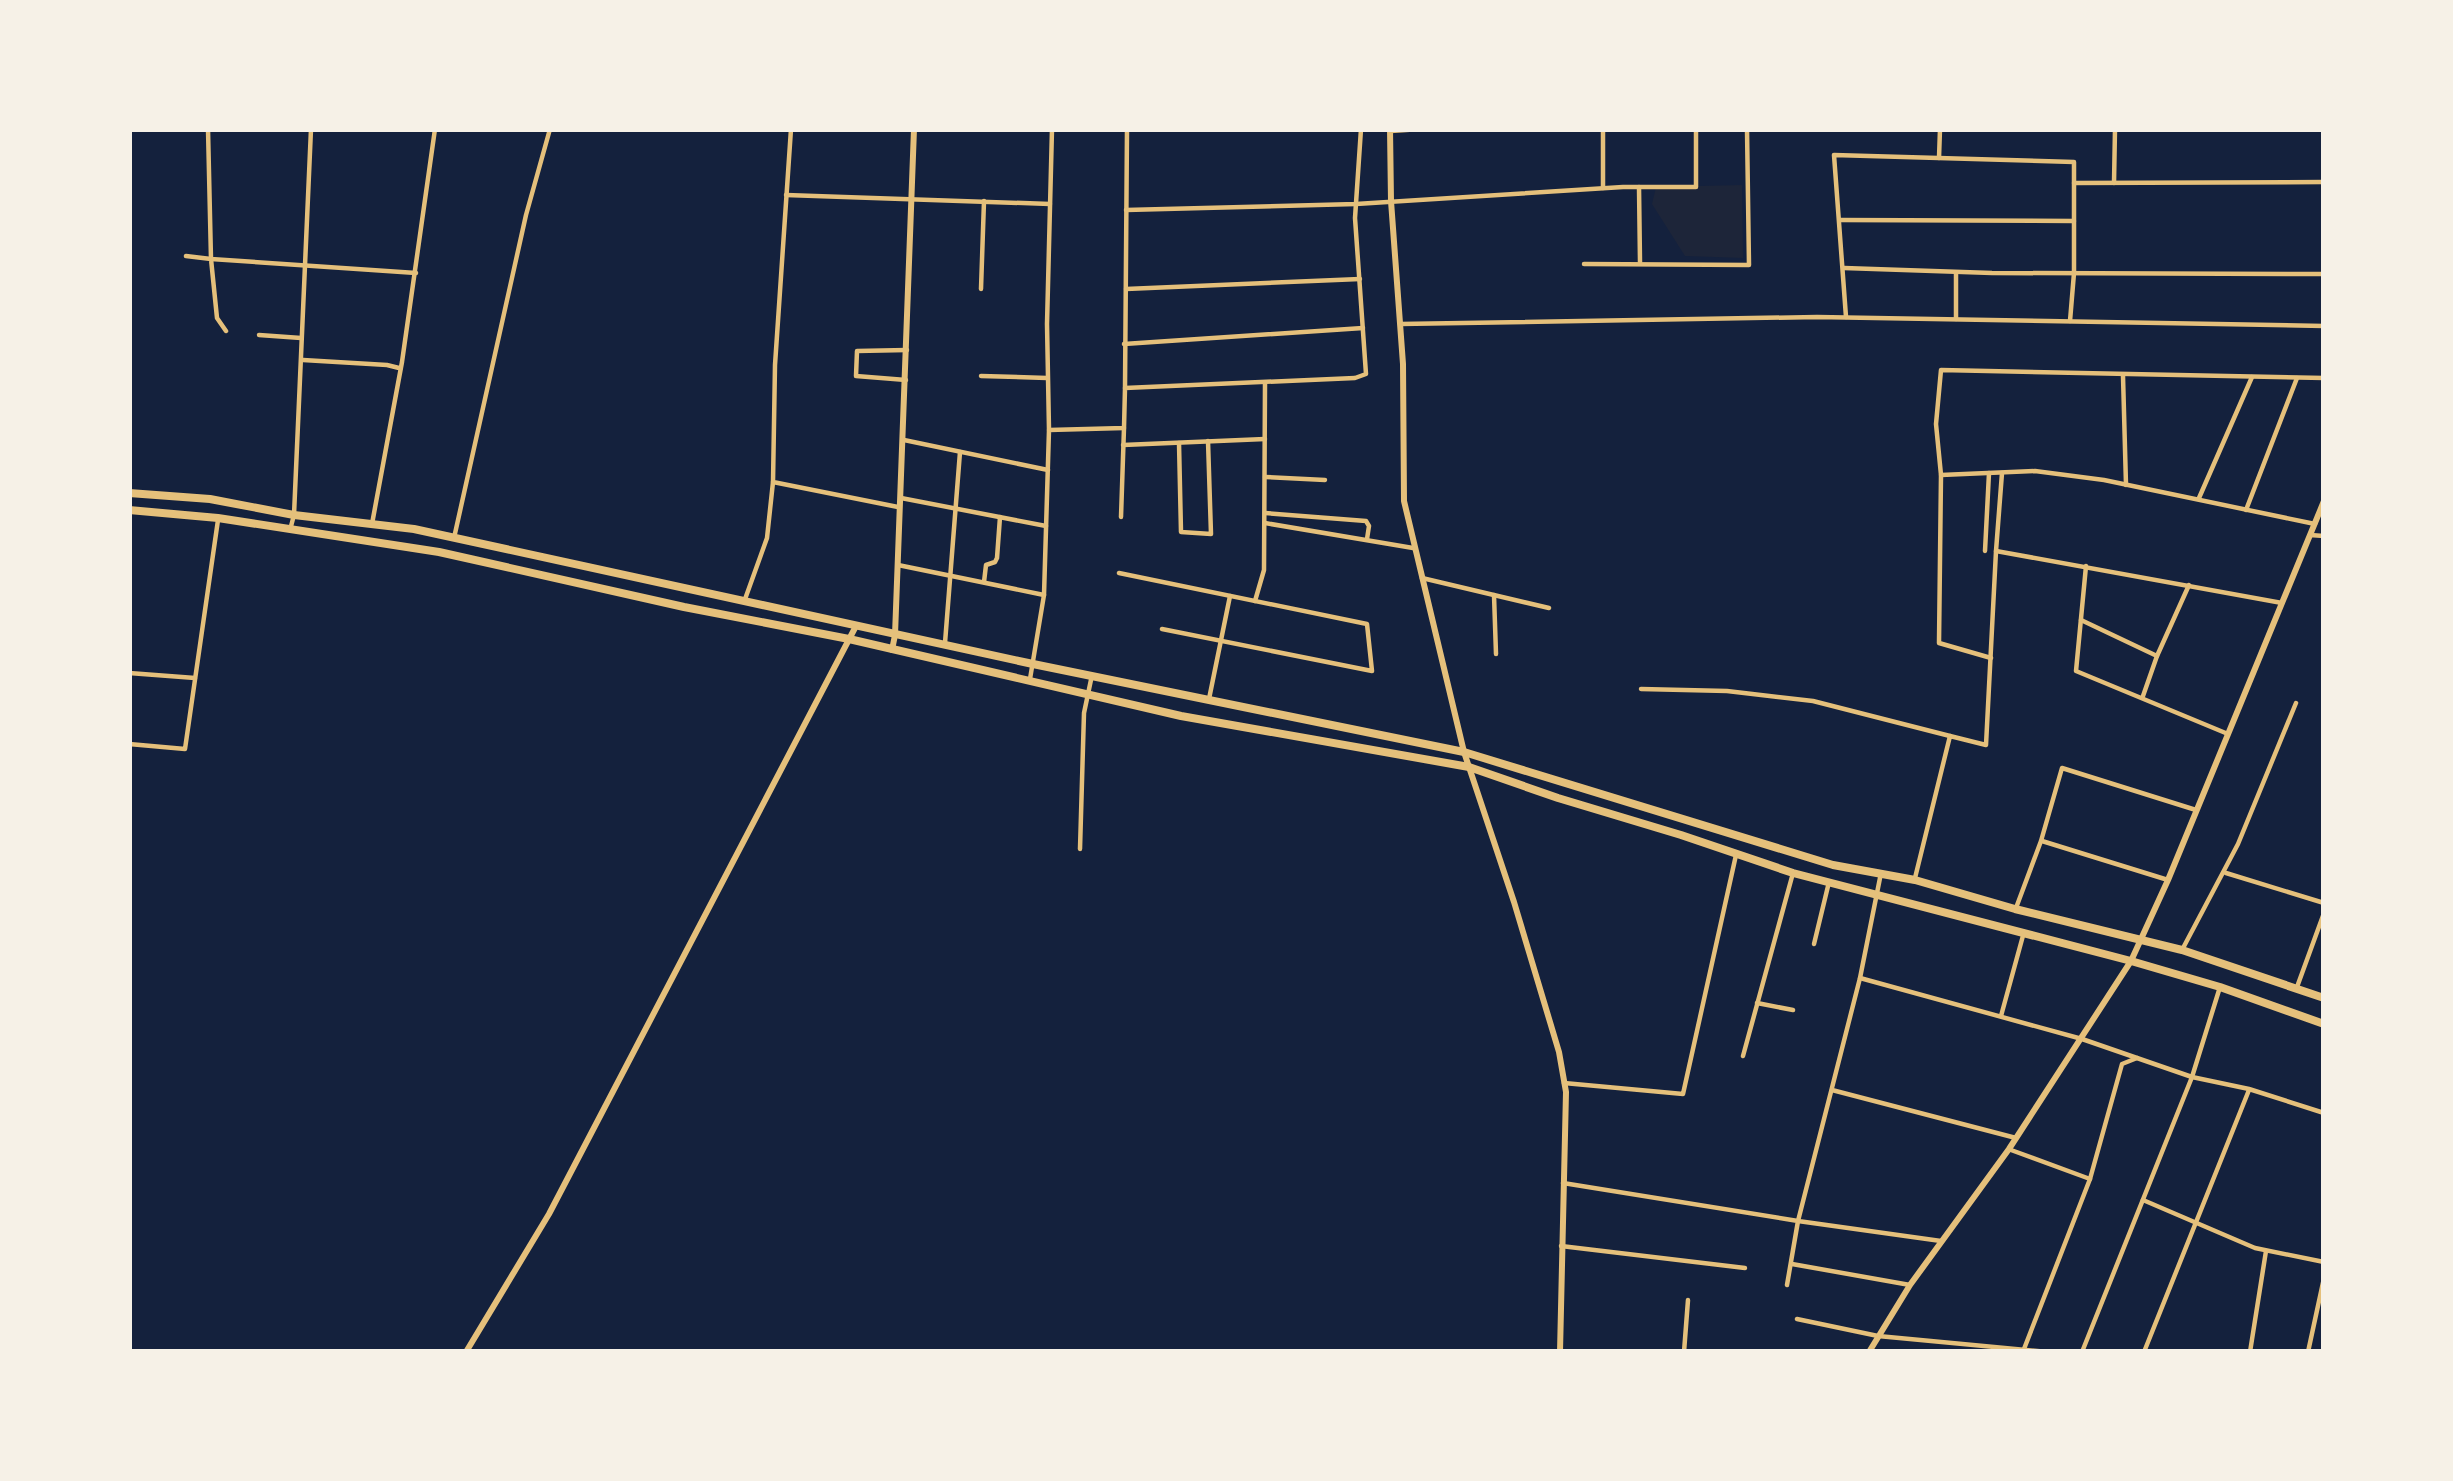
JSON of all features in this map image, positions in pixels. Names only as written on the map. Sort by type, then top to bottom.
[{"type":"main road","points":[[129,493],[210,499],[454,538],[1464,752],[1833,865],[1915,880],[2182,950],[2324,998]]},
{"type":"main road","points":[[129,510],[218,518],[439,552],[849,639],[1088,697],[1469,766],[1793,873],[2131,961],[2324,1024]]},
{"type":"main road","points":[[640,597],[646,580]]},
{"type":"street","points":[[208,129],[211,259],[217,318],[226,332]]},
{"type":"street","points":[[290,530],[311,129]]},
{"type":"street","points":[[371,524],[416,273],[436,129]]},
{"type":"street","points":[[454,538],[526,215],[550,129]]},
{"type":"street","points":[[744,602],[766,538],[773,482],[775,365],[791,129]]},
{"type":"street","points":[[892,650],[914,129]]},
{"type":"street","points":[[1029,683],[1044,595],[1052,129]]},
{"type":"street","points":[[1121,517],[1127,129]]},
{"type":"street","points":[[1125,388],[1265,384],[1366,374],[1356,204],[1361,129]]},
{"type":"street","points":[[1421,129],[1390,130],[1403,364],[1404,501],[1464,752],[1559,1052],[1564,1083],[1560,1352]]},
{"type":"street","points":[[1603,129],[1603,188]]},
{"type":"street","points":[[1126,210],[1696,187],[1696,129]]},
{"type":"street","points":[[1584,264],[1749,265],[1747,129]]},
{"type":"street","points":[[1939,158],[1940,129]]},
{"type":"street","points":[[2114,183],[2115,129]]},
{"type":"street","points":[[1846,317],[1834,155],[2074,162],[2070,321]]},
{"type":"street","points":[[2074,183],[2324,182]]},
{"type":"street","points":[[1639,187],[1640,262]]},
{"type":"street","points":[[786,195],[1051,204]]},
{"type":"street","points":[[981,289],[984,202]]},
{"type":"street","points":[[1839,220],[2074,221]]},
{"type":"street","points":[[185,256],[416,273]]},
{"type":"street","points":[[1842,268],[2324,274]]},
{"type":"street","points":[[1956,273],[1956,320]]},
{"type":"street","points":[[1125,289],[1360,278]]},
{"type":"street","points":[[1400,324],[1846,317],[2324,326]]},
{"type":"street","points":[[1124,344],[1363,328]]},
{"type":"street","points":[[259,335],[302,338]]},
{"type":"street","points":[[906,380],[856,376],[856,363],[857,350],[907,350]]},
{"type":"street","points":[[301,360],[399,368]]},
{"type":"street","points":[[1991,658],[1940,643],[1941,475],[1936,424],[1941,370],[2324,378]]},
{"type":"street","points":[[2123,374],[2126,484]]},
{"type":"street","points":[[981,376],[1048,378]]},
{"type":"street","points":[[2198,500],[2252,376]]},
{"type":"street","points":[[2246,510],[2297,378]]},
{"type":"street","points":[[1255,602],[1264,570],[1265,384]]},
{"type":"street","points":[[1049,430],[1124,428]]},
{"type":"street","points":[[1124,445],[1265,439]]},
{"type":"street","points":[[904,440],[1048,470]]},
{"type":"street","points":[[1179,442],[1181,532],[1211,534],[1208,441]]},
{"type":"street","points":[[945,645],[960,452]]},
{"type":"street","points":[[1941,475],[2035,471],[2126,484],[2314,524]]},
{"type":"street","points":[[1641,689],[1727,691],[1813,701],[1986,745],[2002,472]]},
{"type":"street","points":[[1985,551],[1989,473]]},
{"type":"street","points":[[1265,477],[1325,480]]},
{"type":"street","points":[[773,482],[1046,526]]},
{"type":"street","points":[[1869,1352],[2131,961],[2324,501]]},
{"type":"street","points":[[1265,513],[1366,521],[1367,541]]},
{"type":"street","points":[[984,582],[986,565],[997,558],[1000,517]]},
{"type":"street","points":[[129,744],[185,749],[218,518]]},
{"type":"street","points":[[1264,523],[1415,549]]},
{"type":"street","points":[[2310,535],[2324,536]]},
{"type":"street","points":[[1996,551],[2282,603]]},
{"type":"street","points":[[898,565],[1044,595]]},
{"type":"street","points":[[2086,566],[2076,671],[2228,734]]},
{"type":"street","points":[[1119,573],[1367,624],[1372,671],[1162,629]]},
{"type":"street","points":[[1422,578],[1550,608]]},
{"type":"street","points":[[2142,698],[2189,586]]},
{"type":"street","points":[[1494,595],[1496,654]]},
{"type":"street","points":[[1209,699],[1231,596]]},
{"type":"street","points":[[2080,620],[2157,656]]},
{"type":"street","points":[[466,1352],[549,1214],[856,626]]},
{"type":"street","points":[[129,673],[196,678]]},
{"type":"street","points":[[1080,849],[1084,713],[1092,675]]},
{"type":"street","points":[[2182,950],[2224,872],[2296,703]]},
{"type":"street","points":[[1915,880],[1950,736]]},
{"type":"street","points":[[2015,909],[2062,768],[2196,810]]},
{"type":"street","points":[[2041,841],[2168,880]]},
{"type":"street","points":[[1564,1083],[1683,1094],[1736,855]]},
{"type":"street","points":[[1787,1285],[1881,872]]},
{"type":"street","points":[[2224,872],[2324,903]]},
{"type":"street","points":[[1743,1056],[1793,873]]},
{"type":"street","points":[[1814,944],[1829,882]]},
{"type":"street","points":[[2296,988],[2324,913]]},
{"type":"street","points":[[2001,1016],[2024,932]]},
{"type":"street","points":[[1860,978],[2324,1113]]},
{"type":"street","points":[[2082,1352],[2192,1077],[2220,987]]},
{"type":"street","points":[[1756,1003],[1793,1010]]},
{"type":"street","points":[[2024,1349],[2090,1178],[2122,1064],[2137,1058]]},
{"type":"street","points":[[2144,1352],[2249,1089]]},
{"type":"street","points":[[1832,1090],[2016,1138]]},
{"type":"street","points":[[2009,1149],[2090,1178]]},
{"type":"street","points":[[1563,1183],[1940,1241]]},
{"type":"street","points":[[2143,1200],[2266,1251],[2324,1262]]},
{"type":"street","points":[[1561,1246],[1745,1268]]},
{"type":"street","points":[[2250,1352],[2266,1251]]},
{"type":"street","points":[[1791,1264],[1910,1285]]},
{"type":"street","points":[[2308,1352],[2324,1278]]},
{"type":"street","points":[[1684,1352],[1688,1300]]},
{"type":"street","points":[[1797,1319],[1878,1336],[2048,1352]]},
{"type":"shaded area","points":[[1742,185],[1743,258],[1685,256],[1652,204],[1656,187]]}]
